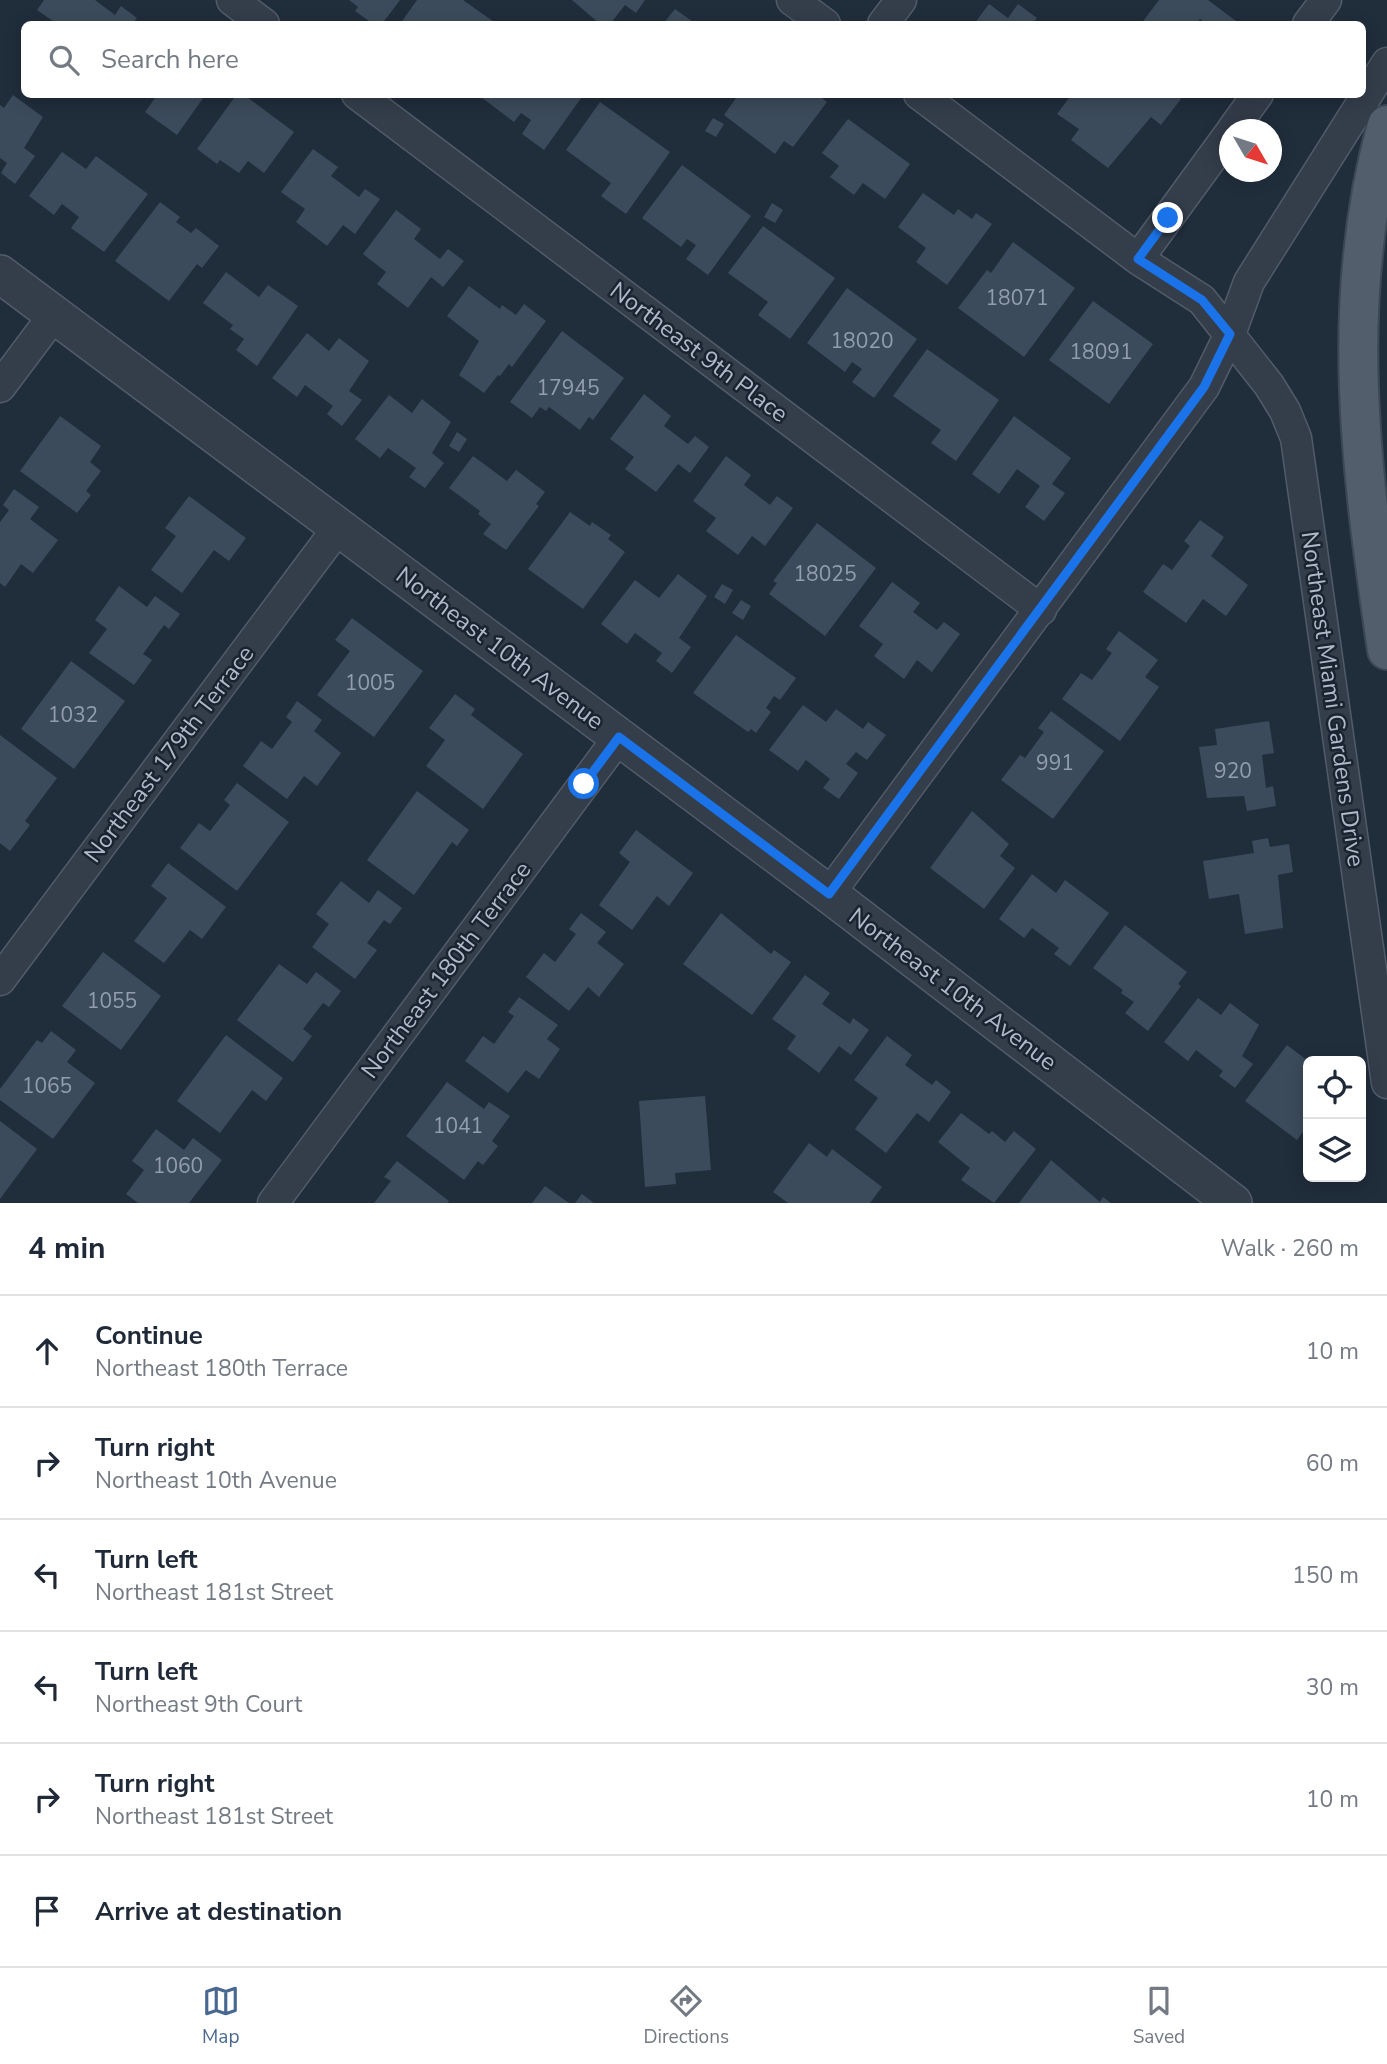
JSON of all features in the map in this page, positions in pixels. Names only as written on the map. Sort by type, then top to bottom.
[{"type":"main road","points":[[1387,125],[1364,232],[1358,288],[1358,399],[1387,650]]},
{"type":"main road","points":[[1363,458],[1387,492]]},
{"type":"street","points":[[232,0],[260,21]]},
{"type":"street","points":[[792,0],[821,21]]},
{"type":"street","points":[[885,21],[901,0]]},
{"type":"street","points":[[1310,21],[1326,0]]},
{"type":"street","points":[[1366,96],[1387,63]]},
{"type":"street","name":"Northeast 9th Place","points":[[362,98],[1041,610]]},
{"type":"street","name":"Northeast Miami Gardens Drive","points":[[924,98],[1138,259],[1202,300],[1269,385],[1285,411],[1296,438],[1387,1083]]},
{"type":"street","points":[[1240,119],[1255,98]]},
{"type":"street","points":[[829,894],[1204,387],[1230,334],[1249,282],[1365,98]]},
{"type":"street","points":[[1138,259],[1219,148]]},
{"type":"street","name":"Northeast 10th Avenue","points":[[0,274],[829,894],[1233,1203]]},
{"type":"street","points":[[0,387],[54,315]]},
{"type":"street","name":"Northeast 179th Terrace","points":[[0,980],[338,528]]},
{"type":"street","name":"Northeast 180th Terrace","points":[[273,1203],[619,737]]},
{"type":"building","points":[[44,0],[95,0],[115,15],[121,6],[137,18],[134,21],[53,21],[37,10]]},
{"type":"building","points":[[349,0],[400,0],[384,21],[369,21],[355,11],[358,7]]},
{"type":"building","points":[[417,0],[463,0],[493,21],[402,21]]},
{"type":"building","points":[[572,0],[645,0],[636,13],[625,5],[612,21],[596,21]]},
{"type":"building","points":[[1159,0],[1208,0],[1236,21],[1200,19],[1143,21]]},
{"type":"building","points":[[989,4],[1008,18],[1018,4],[1037,18],[1034,21],[976,21]]},
{"type":"building","points":[[675,9],[692,21],[665,21]]},
{"type":"building","points":[[13,95],[43,117],[24,148],[35,156],[15,184],[1,173],[7,163],[0,158],[0,105],[4,108]]},
{"type":"building","points":[[155,98],[203,98],[177,135],[145,112]]},
{"type":"building","points":[[234,98],[248,98],[294,132],[264,173],[248,161],[239,173],[220,160],[217,164],[197,149]]},
{"type":"building","points":[[482,98],[581,98],[544,150],[522,134],[531,120],[521,113],[514,122]]},
{"type":"building","points":[[736,98],[822,98],[827,102],[793,147],[784,141],[775,154],[724,115]]},
{"type":"building","points":[[1069,98],[1181,99],[1161,125],[1151,117],[1108,168],[1071,140],[1079,129],[1057,114]]},
{"type":"building","points":[[600,102],[670,152],[626,214],[601,196],[611,183],[566,150]]},
{"type":"building","points":[[713,118],[724,124],[716,137],[705,131]]},
{"type":"building","points":[[848,119],[910,164],[885,199],[863,183],[854,195],[830,177],[839,166],[822,153]]},
{"type":"building","points":[[313,149],[338,167],[331,176],[359,197],[365,189],[380,199],[355,234],[343,225],[327,246],[296,222],[305,209],[281,192]]},
{"type":"building","points":[[62,152],[86,169],[96,156],[148,194],[104,252],[71,228],[79,217],[62,204],[54,215],[29,196]]},
{"type":"building","points":[[682,165],[751,216],[708,275],[686,259],[696,245],[687,239],[681,247],[642,218]]},
{"type":"building","points":[[923,193],[954,215],[958,209],[972,219],[976,213],[992,224],[947,285],[916,262],[926,248],[898,227]]},
{"type":"building","points":[[160,202],[180,217],[176,222],[191,233],[196,228],[219,246],[202,268],[197,264],[169,301],[115,261]]},
{"type":"building","points":[[772,203],[783,210],[775,223],[764,217]]},
{"type":"building","points":[[396,210],[421,229],[414,239],[440,259],[448,249],[464,261],[443,287],[431,277],[408,308],[377,284],[386,272],[363,254]]},
{"type":"building","points":[[763,226],[835,278],[790,339],[758,315],[768,302],[728,273]]},
{"type":"building","points":[[1013,242],[1075,288],[1024,357],[958,308],[987,270],[991,273]]},
{"type":"building","points":[[226,272],[259,297],[268,285],[298,306],[257,366],[236,350],[244,339],[230,329],[233,325],[203,303]]},
{"type":"building","points":[[469,286],[500,309],[502,305],[516,315],[524,304],[546,321],[512,367],[509,364],[484,393],[459,375],[479,341],[447,316]]},
{"type":"building","points":[[847,288],[917,339],[874,398],[852,382],[862,369],[852,362],[845,372],[807,343]]},
{"type":"building","points":[[1093,301],[1153,344],[1109,404],[1049,360]]},
{"type":"building","points":[[562,331],[624,378],[593,420],[589,417],[580,430],[549,407],[546,411],[540,407],[532,418],[510,402]]},
{"type":"building","points":[[307,333],[329,351],[339,338],[369,361],[349,391],[362,400],[342,426],[327,414],[333,406],[305,385],[297,397],[272,378]]},
{"type":"building","points":[[927,349],[999,400],[956,461],[931,443],[941,430],[893,396]]},
{"type":"building","points":[[644,394],[671,416],[664,426],[688,444],[695,436],[709,447],[690,473],[678,464],[656,492],[625,469],[634,457],[610,439]]},
{"type":"building","points":[[389,395],[412,413],[422,399],[451,422],[432,453],[444,463],[425,488],[409,477],[416,468],[388,448],[380,458],[355,439]]},
{"type":"building","points":[[60,416],[101,446],[90,462],[101,471],[86,491],[91,495],[77,513],[20,471]]},
{"type":"building","points":[[1014,416],[1071,458],[1052,484],[1065,493],[1044,521],[1025,507],[1040,486],[1017,469],[999,494],[972,474]]},
{"type":"building","points":[[457,432],[467,439],[459,452],[449,446]]},
{"type":"building","points":[[473,456],[507,481],[516,470],[545,492],[536,504],[539,506],[506,550],[483,534],[491,524],[478,514],[480,511],[449,488]]},
{"type":"building","points":[[726,456],[751,475],[744,485],[770,505],[777,496],[793,508],[765,546],[752,536],[738,555],[706,531],[716,518],[693,501]]},
{"type":"building","points":[[14,489],[39,507],[30,519],[58,540],[33,573],[21,564],[5,587],[0,583],[0,522],[9,510],[3,505]]},
{"type":"building","points":[[189,496],[246,538],[229,561],[214,550],[182,593],[151,570],[176,536],[165,528]]},
{"type":"building","points":[[570,512],[590,526],[592,522],[611,535],[608,539],[625,552],[583,609],[528,569]]},
{"type":"building","points":[[1200,520],[1224,537],[1211,556],[1248,585],[1226,616],[1203,599],[1186,623],[1143,592],[1163,564],[1172,570],[1190,546],[1184,541]]},
{"type":"building","points":[[817,523],[876,568],[825,636],[769,594],[777,583],[773,581]]},
{"type":"building","points":[[678,574],[707,596],[679,638],[691,647],[672,673],[656,661],[662,653],[635,633],[627,644],[601,624],[635,580],[659,598]]},
{"type":"building","points":[[892,582],[920,603],[913,612],[937,630],[944,622],[960,634],[932,672],[917,660],[904,679],[874,656],[883,644],[859,626]]},
{"type":"building","points":[[722,584],[733,590],[725,604],[714,597]]},
{"type":"building","points":[[119,586],[147,607],[155,596],[180,614],[169,629],[164,625],[143,654],[152,660],[134,685],[89,653],[107,629],[95,620]]},
{"type":"building","points":[[741,600],[751,606],[743,620],[732,613]]},
{"type":"building","points":[[352,618],[423,671],[374,737],[317,695],[350,651],[335,640]]},
{"type":"building","points":[[1119,631],[1158,660],[1145,677],[1159,687],[1120,741],[1062,699],[1081,673],[1092,680],[1112,653],[1106,649]]},
{"type":"building","points":[[736,635],[796,678],[780,700],[774,696],[766,708],[771,712],[756,733],[751,729],[748,732],[693,693]]},
{"type":"building","points":[[71,661],[125,701],[74,769],[21,729]]},
{"type":"building","points":[[455,694],[475,709],[471,715],[523,754],[483,809],[426,766],[445,740],[429,728]]},
{"type":"building","points":[[297,701],[322,720],[314,731],[341,753],[317,786],[304,776],[287,799],[243,766],[261,741],[272,749],[292,722],[286,717]]},
{"type":"building","points":[[803,705],[826,722],[836,709],[863,729],[868,722],[886,735],[867,760],[856,752],[846,764],[858,773],[839,799],[823,788],[830,779],[806,760],[798,771],[769,750]]},
{"type":"building","points":[[1051,711],[1104,751],[1053,819],[1001,780],[1020,755],[1025,758],[1044,732],[1038,728]]},
{"type":"building","points":[[1269,721],[1274,753],[1262,755],[1266,788],[1273,786],[1276,806],[1247,811],[1244,796],[1207,798],[1199,747],[1217,745],[1215,729]]},
{"type":"building","points":[[0,735],[57,778],[25,821],[30,825],[10,851],[0,843]]},
{"type":"building","points":[[237,783],[289,822],[237,891],[180,848],[199,823],[210,831],[230,805],[224,800]]},
{"type":"building","points":[[417,791],[469,830],[457,846],[452,842],[414,895],[367,860]]},
{"type":"building","points":[[972,811],[1009,844],[1000,856],[1015,868],[984,909],[930,868]]},
{"type":"building","points":[[636,830],[693,873],[669,906],[657,896],[632,930],[599,905],[630,862],[619,853]]},
{"type":"building","points":[[1268,838],[1270,847],[1289,844],[1293,872],[1278,875],[1283,928],[1245,934],[1239,894],[1209,899],[1203,861],[1254,853],[1252,841]]},
{"type":"building","points":[[168,863],[226,907],[202,939],[190,930],[164,963],[134,941],[167,898],[151,886]]},
{"type":"building","points":[[1032,874],[1056,893],[1065,880],[1109,913],[1070,966],[1054,954],[1059,948],[1032,928],[1024,938],[999,919]]},
{"type":"building","points":[[341,881],[369,903],[378,890],[402,908],[390,924],[384,920],[367,943],[377,950],[355,979],[312,947],[329,924],[316,914]]},
{"type":"building","points":[[581,913],[606,932],[597,943],[624,964],[599,997],[588,987],[569,1011],[526,977],[544,953],[555,962],[576,934],[569,929]]},
{"type":"building","points":[[721,913],[771,954],[774,950],[791,962],[752,1015],[683,964]]},
{"type":"building","points":[[1125,925],[1187,972],[1178,984],[1181,986],[1148,1031],[1125,1013],[1134,1002],[1121,993],[1123,990],[1093,968]]},
{"type":"building","points":[[103,952],[161,996],[121,1050],[62,1006]]},
{"type":"building","points":[[279,964],[307,984],[316,972],[341,991],[329,1007],[323,1003],[303,1029],[312,1036],[293,1062],[237,1020]]},
{"type":"building","points":[[805,975],[830,993],[822,1004],[850,1024],[853,1018],[869,1030],[851,1055],[839,1046],[819,1073],[787,1049],[796,1036],[772,1019]]},
{"type":"building","points":[[519,997],[558,1025],[547,1039],[560,1049],[539,1079],[526,1070],[508,1093],[465,1061],[483,1036],[494,1044],[514,1016],[508,1012]]},
{"type":"building","points":[[1198,998],[1221,1015],[1230,1003],[1259,1025],[1242,1056],[1253,1064],[1235,1088],[1219,1076],[1223,1071],[1196,1050],[1188,1061],[1164,1042]]},
{"type":"building","points":[[51,1031],[76,1050],[67,1062],[95,1083],[53,1139],[0,1100],[0,1089],[37,1040],[42,1043]]},
{"type":"building","points":[[226,1035],[283,1078],[266,1101],[252,1090],[220,1133],[177,1101]]},
{"type":"building","points":[[887,1036],[912,1055],[905,1065],[932,1085],[936,1080],[951,1092],[929,1122],[917,1113],[886,1153],[855,1129],[878,1098],[854,1080]]},
{"type":"building","points":[[1287,1045],[1303,1057],[1303,1132],[1297,1140],[1245,1101]]},
{"type":"building","points":[[447,1082],[484,1109],[489,1102],[510,1116],[492,1141],[498,1146],[483,1165],[478,1161],[464,1180],[406,1136]]},
{"type":"building","points":[[705,1096],[711,1170],[675,1173],[676,1184],[645,1187],[639,1101]]},
{"type":"building","points":[[961,1113],[989,1134],[992,1131],[1005,1142],[1014,1131],[1036,1149],[994,1203],[961,1180],[970,1168],[938,1142]]},
{"type":"building","points":[[0,1121],[37,1149],[0,1199]]},
{"type":"building","points":[[156,1129],[184,1150],[193,1138],[222,1160],[189,1203],[138,1203],[126,1194],[144,1170],[132,1161]]},
{"type":"building","points":[[809,1143],[827,1157],[832,1149],[882,1187],[870,1203],[788,1203],[773,1192]]},
{"type":"building","points":[[1051,1160],[1100,1202],[1103,1197],[1111,1203],[1019,1203]]},
{"type":"building","points":[[397,1161],[449,1201],[374,1203],[391,1181],[384,1177]]},
{"type":"building","points":[[545,1186],[569,1203],[532,1203]]},
{"type":"building","points":[[582,1194],[594,1203],[575,1203]]},
{"type":"route","points":[[584,784],[619,737],[829,894],[1204,387],[1230,334],[1202,300],[1138,259],[1168,218]]}]
